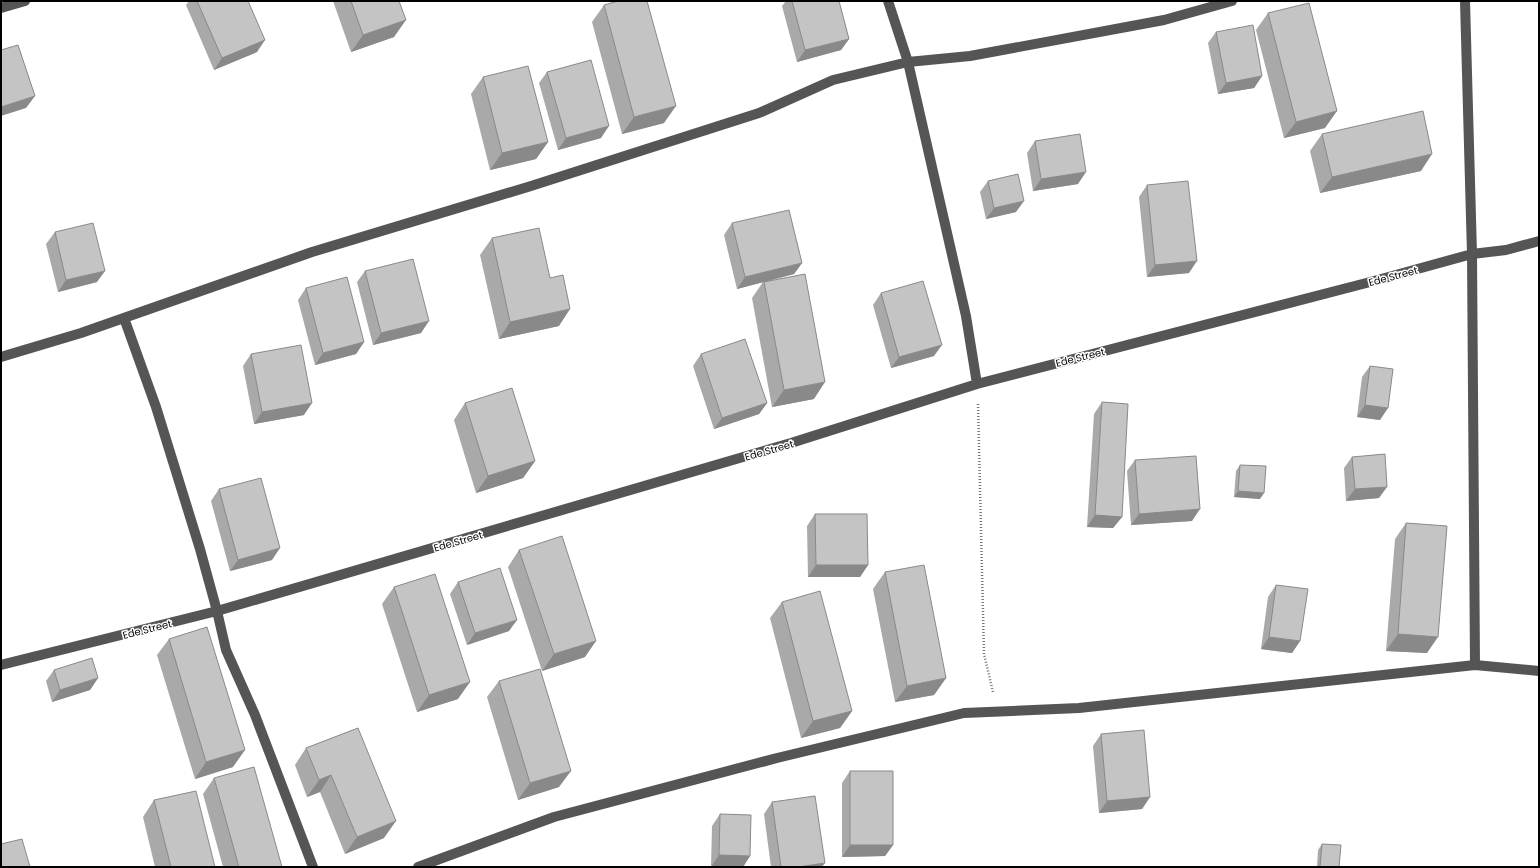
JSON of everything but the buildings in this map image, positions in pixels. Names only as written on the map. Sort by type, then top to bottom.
[{"type":"street","points":[[1,8],[25,1]]},
{"type":"street","points":[[888,1],[908,62],[966,316],[977,384]]},
{"type":"street","points":[[1,357],[80,333],[312,252],[531,186],[759,112],[833,80],[908,62],[970,56],[1164,20],[1232,1]]},
{"type":"street","points":[[1466,1],[1472,254],[1475,665]]},
{"type":"street","name":"Ede Street","points":[[1,665],[217,611],[791,444],[977,384],[1374,281],[1472,254],[1506,250],[1539,241]]},
{"type":"street","points":[[124,318],[156,407],[198,542],[226,650],[255,715],[312,867]]},
{"type":"street","points":[[418,867],[554,816],[777,758],[964,713],[1079,708],[1475,665],[1539,671]]},
{"type":"path","points":[[977,384],[984,654],[997,712]]}]
